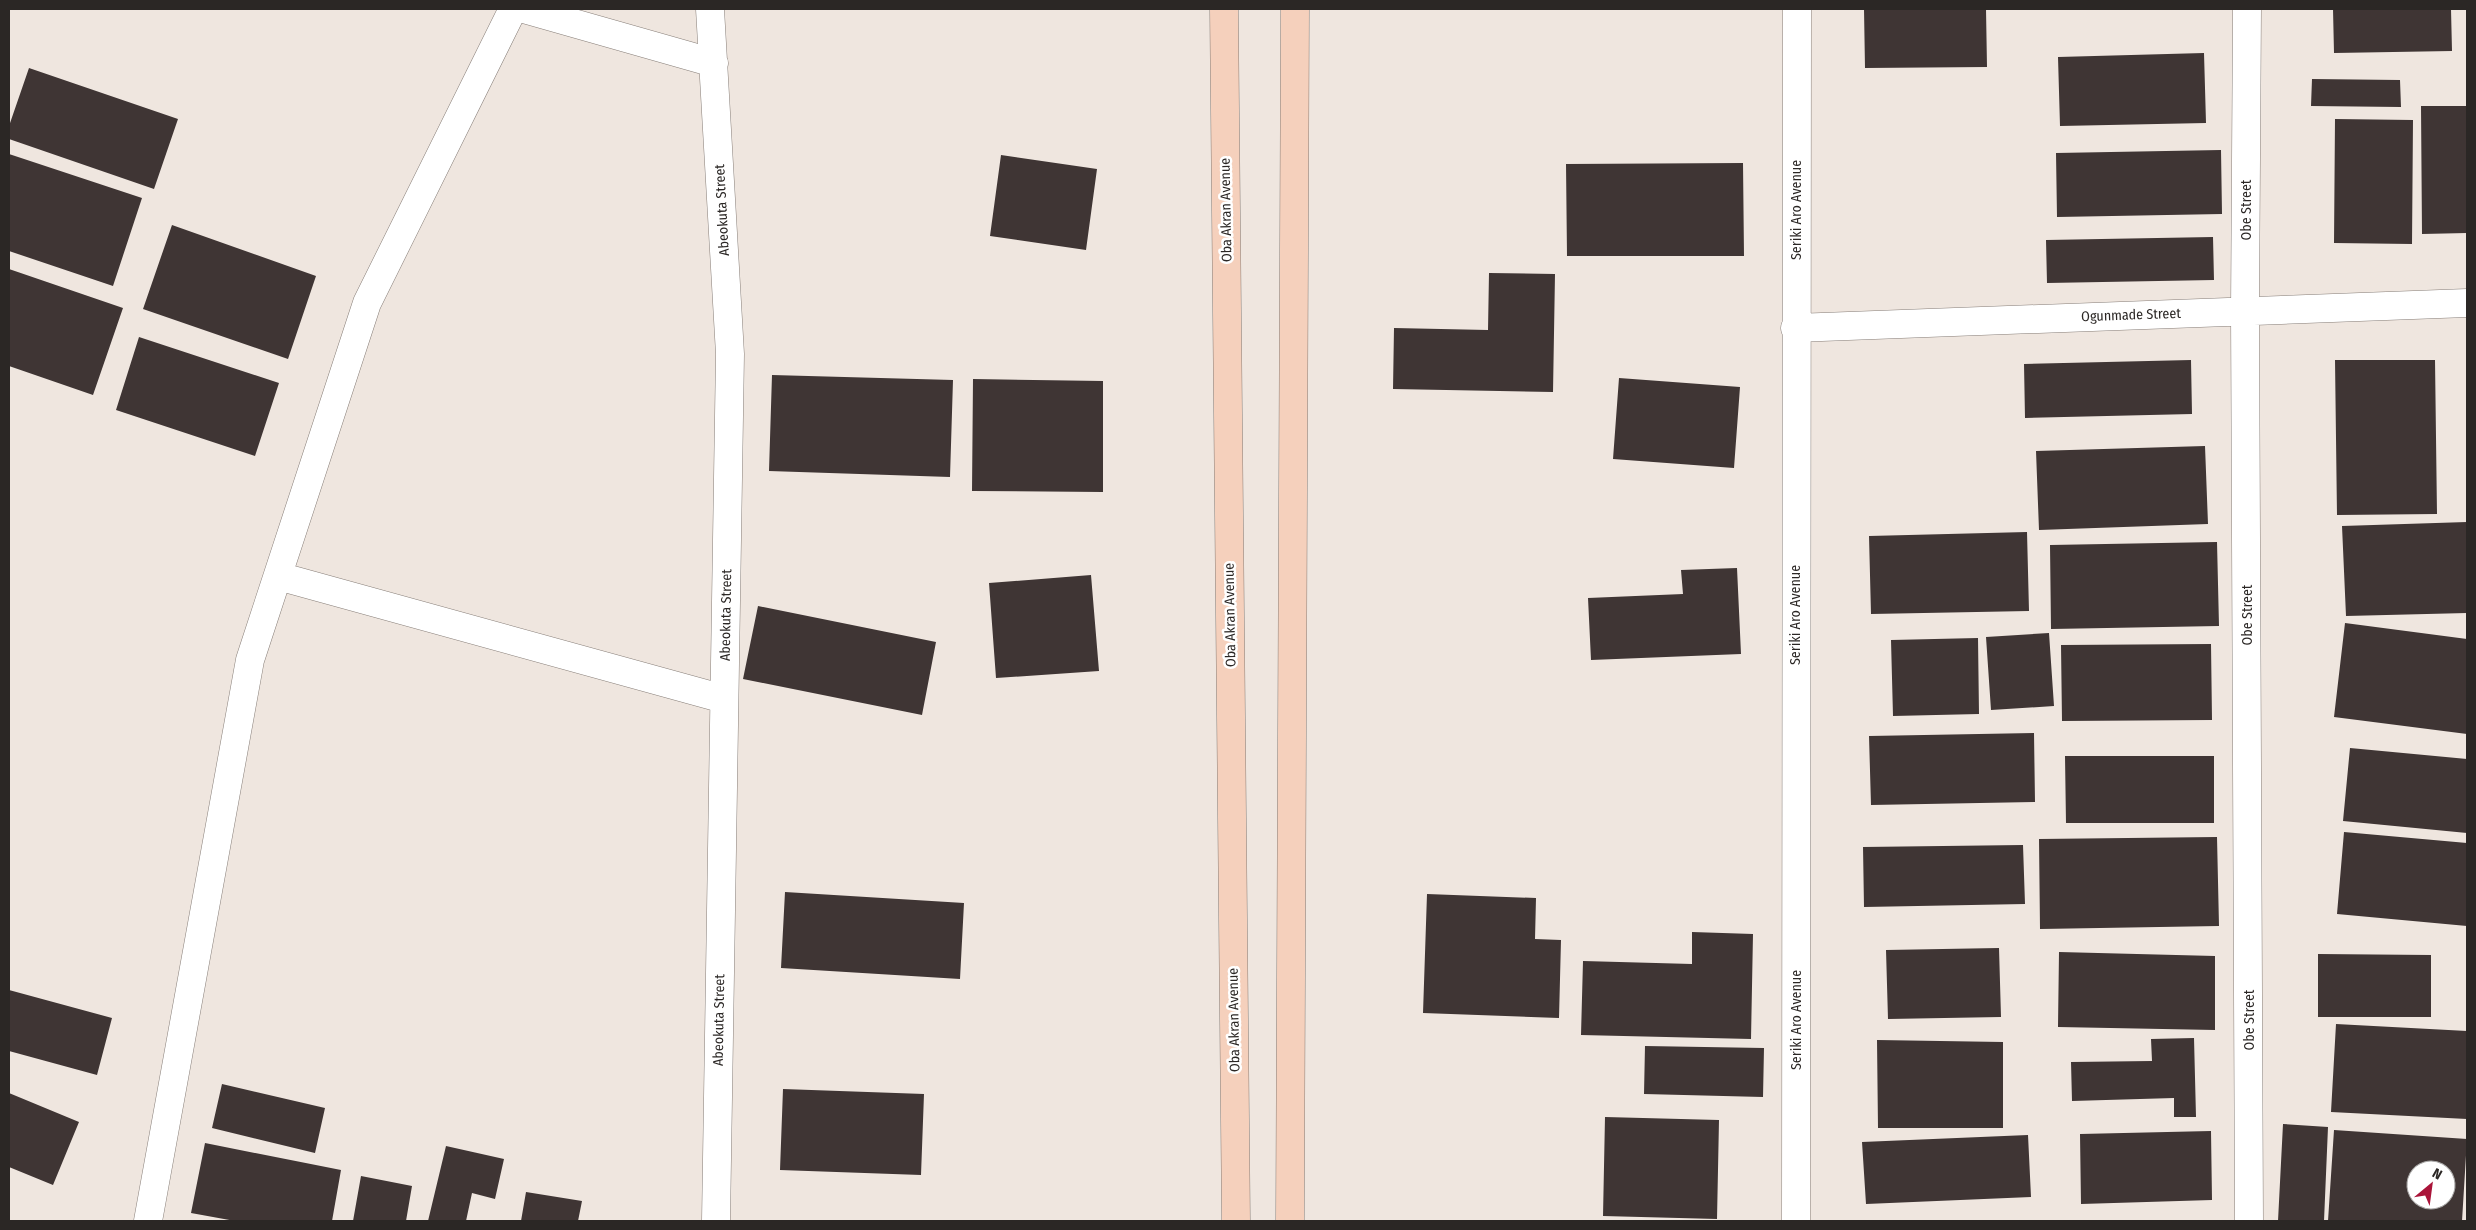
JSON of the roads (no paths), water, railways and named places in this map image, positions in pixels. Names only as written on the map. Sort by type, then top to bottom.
[{"type":"main road","name":"Oba Akran Avenue","points":[[1224,9],[1236,1221]]},
{"type":"main road","points":[[1290,1221],[1295,9]]},
{"type":"street","points":[[148,1221],[250,660],[367,303],[513,9]]},
{"type":"street","points":[[524,9],[714,63]]},
{"type":"street","name":"Abeokuta Street","points":[[710,9],[730,354],[716,1221]]},
{"type":"street","name":"Seriki Aro Avenue","points":[[1796,1221],[1795,328],[1797,9]]},
{"type":"street","name":"Obe Street","points":[[2247,9],[2246,311],[2250,1221]]},
{"type":"street","name":"Ogunmade Street","points":[[1795,328],[2467,303]]},
{"type":"street","points":[[278,576],[724,699]]}]
